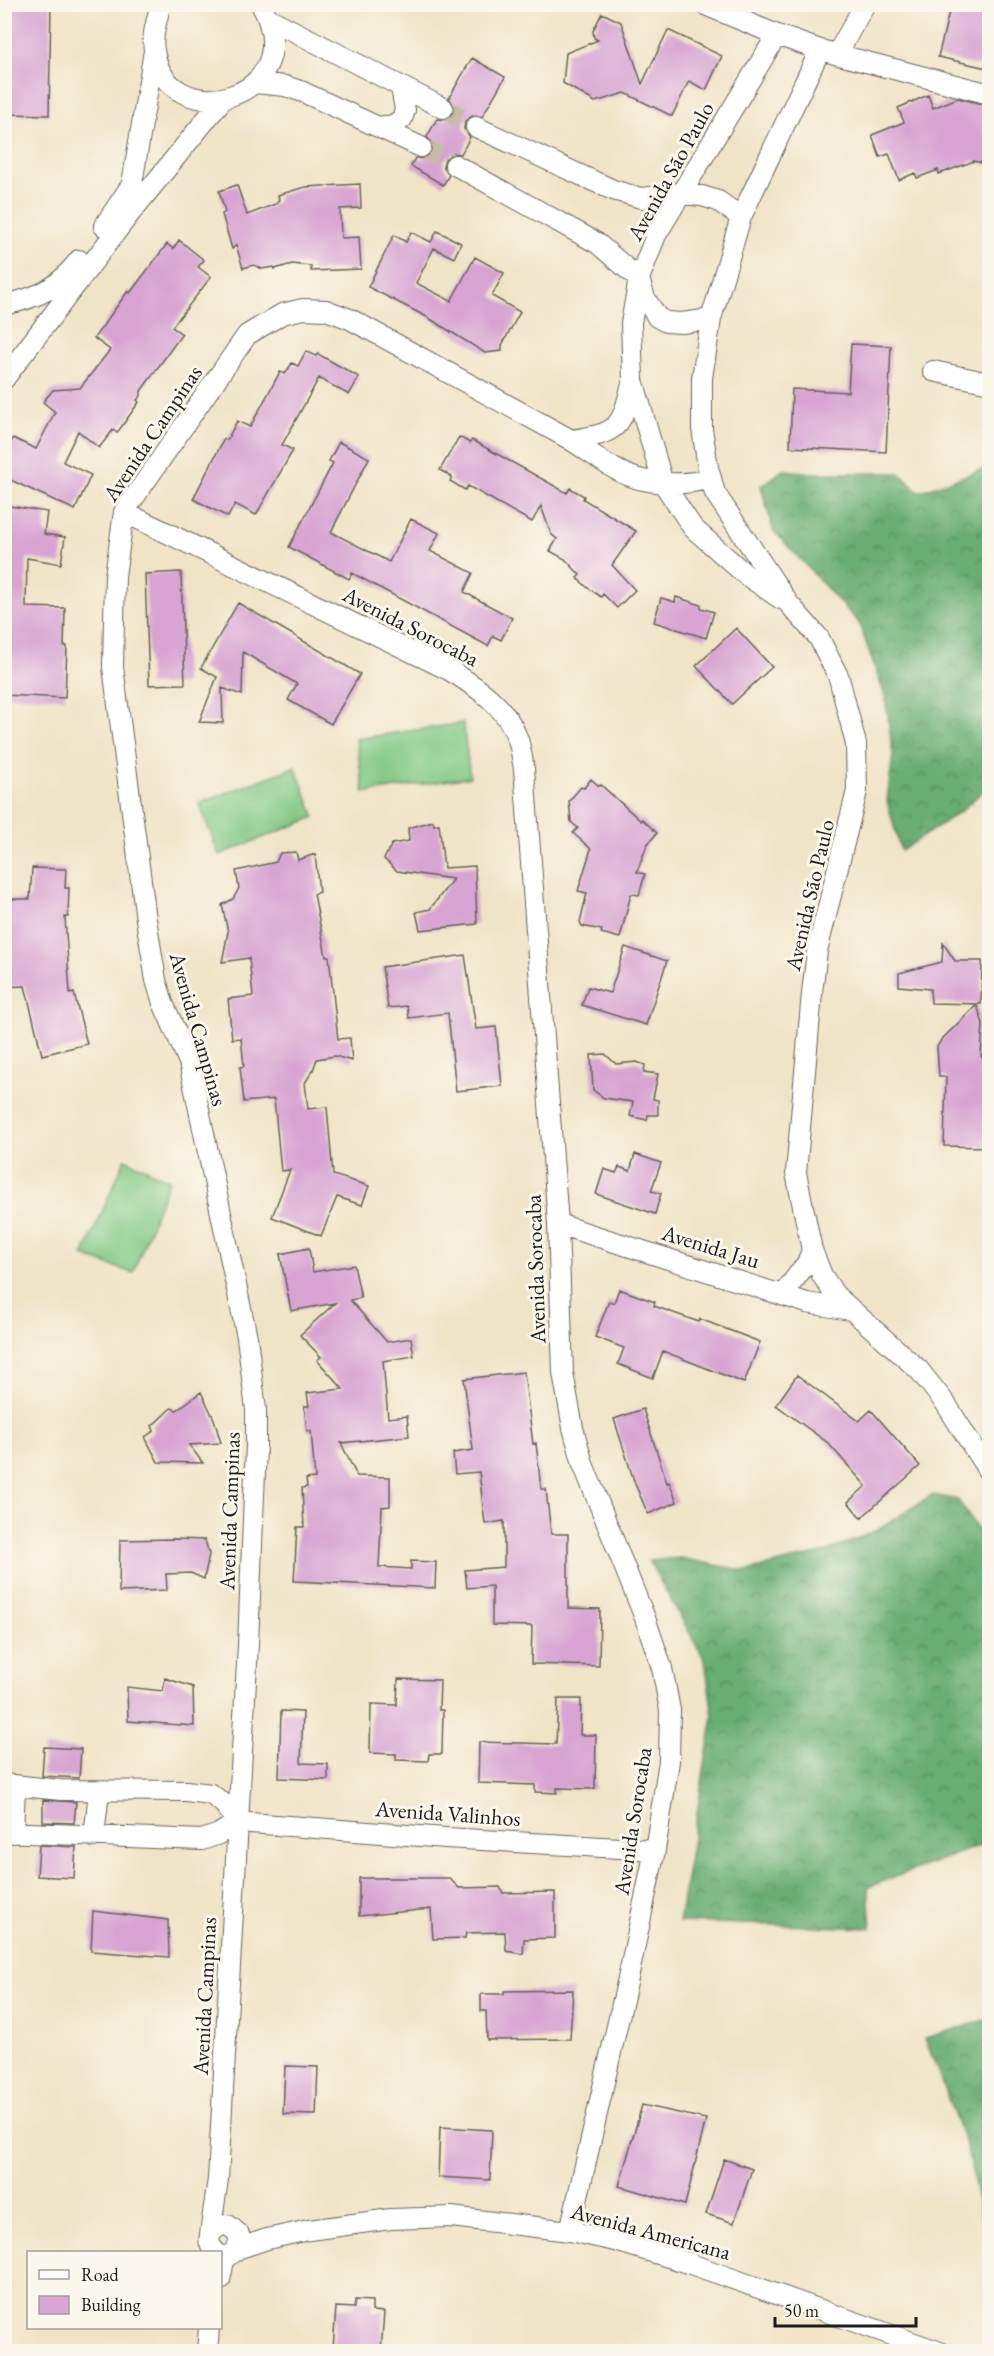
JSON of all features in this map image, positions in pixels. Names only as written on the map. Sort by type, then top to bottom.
[{"type":"street","points":[[703,4],[777,35],[829,52],[990,94]]},
{"type":"street","name":"Avenida São Paulo","points":[[865,4],[829,52],[741,218],[711,320],[702,378],[702,429],[715,493],[789,604],[819,638],[839,678],[856,744],[858,790],[817,951],[796,1173],[812,1250],[822,1275],[835,1295],[919,1370],[946,1404],[990,1474]]},
{"type":"street","points":[[4,304],[45,293],[58,285],[90,245],[132,184],[154,51],[153,33],[161,8]]},
{"type":"street","points":[[154,51],[160,69],[171,83],[186,94],[203,100],[222,100],[239,94],[255,83],[265,69],[271,53],[272,36],[264,11]]},
{"type":"street","points":[[264,11],[443,108]]},
{"type":"street","name":"Avenida São Paulo","points":[[777,35],[656,235],[639,279],[631,324],[633,380],[663,483],[693,528],[746,575],[789,604]]},
{"type":"street","points":[[255,83],[285,86],[303,92],[421,147]]},
{"type":"street","points":[[378,127],[393,125],[402,119],[405,110],[401,87]]},
{"type":"street","points":[[4,378],[128,216],[222,100]]},
{"type":"street","points":[[476,127],[613,190],[641,198],[702,196],[718,201],[741,218]]},
{"type":"street","points":[[455,165],[597,243],[639,279],[650,308],[657,317],[666,322],[682,323],[711,320]]},
{"type":"street","name":"Avenida Campinas","points":[[222,2245],[218,2179],[256,1446],[254,1378],[189,1062],[163,1003],[156,980],[146,919],[113,667],[115,576],[124,512],[247,335],[282,314],[303,309],[326,310],[350,319],[571,440],[617,470],[643,480],[681,485],[711,478]]},
{"type":"street","points":[[933,371],[990,383]]},
{"type":"street","points":[[571,440],[594,437],[611,430],[622,419],[633,380]]},
{"type":"street","name":"Avenida Sorocaba","points":[[124,512],[449,670],[477,687],[501,710],[517,737],[524,769],[558,1224],[563,1373],[573,1428],[583,1464],[663,1668],[670,1710],[669,1761],[655,1850],[570,2231]]},
{"type":"street","name":"Avenida Jau","points":[[558,1224],[807,1303],[851,1310]]},
{"type":"street","points":[[783,1294],[807,1263],[812,1250]]},
{"type":"street","points":[[10,1785],[99,1791],[186,1791],[211,1794],[224,1804],[237,1822],[219,1834],[202,1840],[9,1832],[10,1785]]},
{"type":"street","points":[[94,1837],[99,1791]]},
{"type":"street","name":"Avenida Valinhos","points":[[237,1822],[446,1838],[655,1850]]},
{"type":"street","name":"Avenida Americana","points":[[222,2245],[392,2219],[451,2217],[570,2231],[615,2241],[685,2262],[940,2352]]},
{"type":"street","points":[[207,2352],[209,2329]]},
{"type":"green space","points":[[989,467],[989,785],[961,811],[901,851],[887,801],[893,754],[885,696],[859,623],[773,530],[761,486],[783,470],[813,473],[899,473],[919,492]]},
{"type":"green space","points":[[463,723],[470,777],[364,793],[356,739]]},
{"type":"green space","points":[[295,767],[315,817],[219,855],[199,803]]},
{"type":"green space","points":[[125,1159],[169,1180],[133,1273],[83,1256]]},
{"type":"green space","points":[[932,1495],[958,1500],[989,1547],[989,1842],[868,1887],[871,1928],[679,1922],[713,1716],[705,1660],[649,1561],[680,1558],[746,1571],[826,1552],[877,1530]]},
{"type":"green space","points":[[990,2019],[989,2253],[967,2149],[925,2038]]},
{"type":"building","points":[[4,4],[51,4],[49,115],[4,114]]},
{"type":"building","points":[[951,4],[990,4],[990,58],[987,68],[938,57]]},
{"type":"building","points":[[602,13],[621,22],[642,84],[668,30],[722,56],[706,90],[689,81],[672,116],[625,93],[595,102],[563,83],[566,53],[598,40],[594,38],[593,31]]},
{"type":"building","points":[[472,58],[505,77],[482,117],[474,115],[465,121],[464,129],[470,137],[461,154],[454,153],[445,159],[443,166],[449,175],[443,185],[411,166],[415,158],[423,159],[432,153],[433,145],[427,137],[437,119],[444,120],[453,114],[455,107],[449,98]]},
{"type":"building","points":[[928,95],[933,108],[958,98],[990,106],[990,165],[974,161],[939,174],[938,170],[917,178],[915,173],[899,180],[889,154],[880,157],[872,135],[904,122],[898,108]]},
{"type":"building","points":[[360,184],[361,208],[340,209],[341,238],[359,237],[361,269],[311,271],[311,266],[292,264],[275,269],[274,267],[262,269],[254,265],[243,268],[236,245],[232,249],[222,214],[225,212],[219,191],[237,185],[247,215],[278,203],[278,195],[305,187]]},
{"type":"building","points":[[437,231],[461,243],[454,258],[434,248],[416,283],[451,301],[475,257],[504,273],[492,296],[520,312],[502,345],[502,351],[485,353],[427,317],[368,287],[394,235],[406,242],[411,232],[431,242]]},
{"type":"building","points":[[179,240],[204,260],[198,267],[211,277],[172,327],[182,334],[141,391],[141,396],[137,400],[139,402],[117,433],[113,430],[99,448],[78,431],[63,462],[91,475],[75,510],[4,477],[4,444],[9,446],[13,438],[36,449],[55,412],[43,402],[53,390],[80,388],[110,350],[94,338],[128,291],[130,293],[167,244],[173,249]]},
{"type":"building","points":[[851,344],[891,346],[886,452],[790,447],[792,389],[848,392]]},
{"type":"building","points":[[306,351],[316,356],[318,354],[359,377],[349,395],[319,378],[282,445],[293,450],[256,515],[235,504],[228,517],[193,499],[224,439],[227,440],[237,421],[250,427],[280,372],[285,374],[292,363],[298,366]]},
{"type":"building","points":[[459,437],[470,443],[472,440],[567,493],[570,488],[584,496],[583,499],[636,531],[612,565],[635,590],[617,608],[603,594],[601,597],[588,588],[577,578],[580,575],[565,559],[550,551],[557,539],[551,534],[541,506],[532,522],[468,486],[465,490],[450,481],[452,477],[440,470]]},
{"type":"building","points":[[339,442],[369,458],[331,532],[389,562],[411,519],[439,533],[430,551],[473,573],[464,592],[512,618],[501,640],[493,636],[488,646],[352,573],[349,579],[289,547],[333,463],[329,461]]},
{"type":"building","points":[[4,505],[47,512],[44,534],[65,537],[61,564],[27,558],[26,607],[65,608],[64,646],[67,646],[65,698],[4,695]]},
{"type":"building","points":[[181,572],[185,684],[149,685],[145,574]]},
{"type":"building","points":[[676,597],[714,612],[706,638],[654,622],[661,598],[675,602]]},
{"type":"building","points":[[238,603],[360,674],[331,724],[288,700],[297,684],[243,652],[242,695],[222,688],[223,723],[199,722],[217,677],[201,668]]},
{"type":"building","points":[[736,628],[772,667],[732,704],[696,666]]},
{"type":"building","points":[[591,779],[657,833],[647,845],[637,872],[645,874],[639,895],[631,894],[620,938],[601,933],[602,930],[582,926],[580,922],[587,893],[578,891],[591,849],[573,833],[578,828],[571,822],[569,801]]},
{"type":"building","points":[[433,821],[434,825],[439,824],[444,868],[475,866],[477,924],[420,930],[416,912],[430,909],[453,879],[397,871],[384,859],[392,844],[409,841],[408,828]]},
{"type":"building","points":[[296,852],[298,860],[315,854],[319,892],[314,894],[326,956],[329,956],[338,1039],[350,1038],[352,1061],[335,1056],[317,1059],[305,1083],[308,1109],[327,1107],[333,1175],[369,1186],[362,1205],[337,1197],[321,1236],[272,1217],[290,1170],[281,1171],[274,1099],[244,1102],[240,1067],[244,1066],[241,1038],[232,1039],[228,999],[253,996],[249,958],[222,962],[228,932],[222,905],[233,899],[239,888],[236,871],[276,862],[280,853]]},
{"type":"building","points":[[32,868],[66,869],[65,888],[69,888],[68,917],[65,917],[70,994],[74,993],[87,1044],[42,1055],[25,986],[4,987],[4,899],[30,899]]},
{"type":"building","points":[[943,943],[955,961],[982,961],[981,1004],[931,1003],[930,989],[899,986],[899,973],[942,962]]},
{"type":"building","points":[[625,947],[667,961],[646,1025],[582,1005],[588,987],[610,993]]},
{"type":"building","points":[[465,955],[476,1029],[496,1027],[502,1086],[456,1091],[448,1013],[409,1018],[407,1006],[388,1008],[382,967]]},
{"type":"building","points":[[977,1005],[983,1024],[981,1056],[990,1066],[986,1147],[944,1146],[946,1077],[939,1077],[937,1047],[941,1040]]},
{"type":"building","points":[[605,1054],[616,1064],[637,1062],[645,1065],[644,1072],[658,1074],[653,1099],[658,1100],[658,1115],[648,1115],[647,1120],[630,1116],[633,1102],[604,1098],[593,1090],[591,1055]]},
{"type":"building","points":[[635,1154],[661,1163],[651,1191],[661,1193],[655,1214],[596,1194],[604,1169],[616,1173],[619,1167],[630,1171]]},
{"type":"building","points":[[309,1248],[313,1272],[354,1265],[361,1298],[350,1300],[387,1342],[411,1338],[414,1356],[383,1361],[388,1418],[407,1416],[409,1436],[341,1443],[357,1476],[390,1477],[390,1506],[382,1507],[379,1567],[411,1569],[411,1561],[436,1562],[435,1588],[294,1581],[297,1527],[304,1527],[302,1488],[307,1487],[306,1479],[315,1478],[311,1431],[307,1431],[304,1406],[309,1406],[307,1393],[343,1389],[317,1360],[321,1357],[300,1335],[335,1303],[291,1311],[280,1254]]},
{"type":"building","points":[[619,1289],[655,1302],[654,1306],[699,1322],[700,1319],[760,1342],[744,1383],[663,1351],[653,1378],[618,1364],[624,1348],[595,1337],[609,1301],[614,1303]]},
{"type":"building","points":[[524,1372],[533,1444],[536,1443],[541,1489],[546,1489],[551,1534],[568,1534],[568,1608],[600,1609],[599,1666],[531,1664],[532,1626],[492,1625],[492,1586],[467,1588],[465,1570],[504,1567],[504,1521],[485,1524],[479,1472],[455,1474],[453,1453],[473,1450],[464,1379]]},
{"type":"building","points":[[797,1375],[859,1421],[871,1410],[920,1466],[861,1518],[848,1502],[866,1486],[828,1443],[776,1405]]},
{"type":"building","points":[[201,1392],[214,1419],[221,1443],[189,1445],[203,1463],[158,1462],[145,1437],[154,1431],[152,1426],[171,1408],[177,1410]]},
{"type":"building","points":[[643,1409],[667,1483],[669,1482],[677,1502],[648,1514],[635,1484],[614,1419]]},
{"type":"building","points":[[120,1540],[205,1540],[209,1554],[204,1579],[191,1573],[166,1574],[167,1590],[119,1592]]},
{"type":"building","points":[[165,1678],[193,1687],[194,1726],[128,1721],[127,1687],[163,1691]]},
{"type":"building","points":[[398,1679],[440,1680],[439,1710],[443,1710],[442,1754],[429,1754],[428,1761],[396,1760],[396,1754],[370,1753],[371,1704],[397,1705]]},
{"type":"building","points":[[558,1699],[581,1699],[580,1735],[596,1735],[595,1789],[557,1788],[557,1793],[535,1792],[535,1785],[478,1783],[479,1742],[556,1744]]},
{"type":"building","points":[[281,1711],[303,1712],[301,1763],[328,1764],[328,1780],[279,1778]]},
{"type":"building","points":[[44,1747],[81,1749],[79,1778],[42,1776]]},
{"type":"building","points":[[43,1800],[76,1802],[74,1823],[43,1822]]},
{"type":"building","points":[[39,1845],[76,1847],[74,1878],[37,1876]]},
{"type":"building","points":[[359,1878],[449,1878],[459,1888],[500,1887],[503,1893],[555,1892],[555,1938],[524,1939],[523,1954],[506,1951],[505,1932],[466,1933],[465,1938],[433,1939],[431,1909],[359,1916]]},
{"type":"building","points":[[93,1911],[168,1920],[169,1957],[91,1951]]},
{"type":"building","points":[[573,1990],[570,2039],[487,2040],[486,2011],[481,2011],[481,1994],[504,1994],[504,1991]]},
{"type":"building","points":[[285,2066],[318,2067],[316,2115],[283,2114]]},
{"type":"building","points":[[642,2105],[706,2119],[685,2205],[619,2186]]},
{"type":"building","points":[[440,2127],[492,2130],[490,2180],[438,2177]]},
{"type":"building","points":[[724,2159],[752,2169],[734,2223],[706,2214]]},
{"type":"building","points":[[355,2300],[372,2301],[372,2311],[384,2312],[381,2352],[333,2349],[336,2307],[354,2308]]},
{"type":"tunnel","points":[[443,108],[476,127]]},
{"type":"tunnel","points":[[421,147],[455,165]]}]
